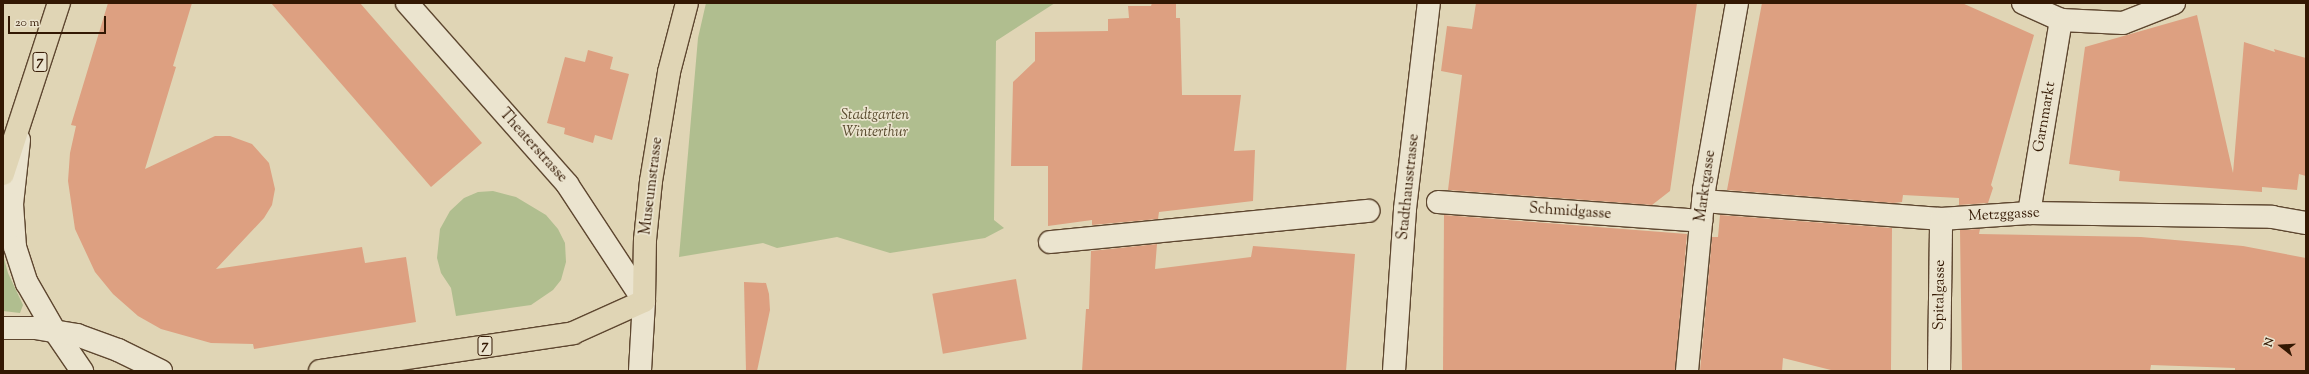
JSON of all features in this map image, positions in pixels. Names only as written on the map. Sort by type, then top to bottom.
[{"type":"main road","name":"7","points":[[3,174],[59,3]]},
{"type":"main road","name":"Museumstrasse","points":[[644,301],[645,240],[651,181],[669,72],[687,3]]},
{"type":"main road","name":"7","points":[[320,371],[573,333],[644,301]]},
{"type":"street","name":"Theaterstrasse","points":[[408,3],[567,184],[644,301]]},
{"type":"street","name":"Stadthausstrasse","points":[[1394,371],[1405,209],[1429,3]]},
{"type":"street","name":"Marktgasse","points":[[1687,371],[1702,211],[1737,3]]},
{"type":"street","points":[[2023,3],[2061,20],[2122,23],[2141,10],[2174,3]]},
{"type":"street","name":"Garnmarkt","points":[[2029,213],[2061,20]]},
{"type":"street","points":[[21,121],[12,204],[15,246],[27,283],[54,330],[82,371]]},
{"type":"street","name":"Schmidgasse","points":[[1438,202],[1702,211]]},
{"type":"street","points":[[1050,242],[1368,211]]},
{"type":"street","name":"Metzggasse","points":[[1702,211],[1941,219],[2029,213],[2272,217],[2306,223]]},
{"type":"street","name":"Spitalgasse","points":[[1939,371],[1941,219]]},
{"type":"street","name":"Museumstrasse","points":[[640,371],[644,301]]},
{"type":"street","points":[[3,328],[54,330],[118,350],[161,371]]},
{"type":"green space","name":"Stadtgarten Winterthur","points":[[706,3],[1055,3],[996,41],[994,220],[1004,228],[985,238],[890,253],[837,237],[777,248],[763,243],[679,257],[698,38]]},
{"type":"green space","points":[[493,191],[516,197],[546,215],[558,229],[565,243],[566,262],[561,280],[553,290],[531,305],[456,316],[451,288],[441,273],[437,258],[440,229],[450,211],[464,198],[478,192]]},
{"type":"green space","points":[[3,255],[8,273],[23,305],[20,313],[3,311]]},
{"type":"building","points":[[108,3],[192,3],[173,66],[176,67],[145,169],[215,136],[230,136],[252,144],[269,163],[275,189],[272,205],[264,218],[216,269],[362,247],[365,263],[406,257],[416,322],[254,349],[253,344],[211,343],[161,329],[138,316],[113,294],[95,272],[75,229],[68,181],[70,153],[76,126],[71,125]]},
{"type":"building","points":[[271,3],[360,3],[482,143],[431,187]]},
{"type":"building","points":[[1152,3],[1176,3],[1176,18],[1180,18],[1182,95],[1241,95],[1234,151],[1255,150],[1253,201],[1159,212],[1158,219],[1092,225],[1092,220],[1048,226],[1048,166],[1011,166],[1013,82],[1035,61],[1035,32],[1108,31],[1108,19],[1129,18],[1128,6],[1151,6]]},
{"type":"building","points":[[1476,3],[1697,3],[1670,191],[1652,205],[1448,190],[1462,75],[1441,71],[1447,26],[1472,29]]},
{"type":"building","points":[[1762,3],[1962,3],[2034,35],[1991,185],[1993,188],[1988,203],[1959,205],[1959,198],[1903,195],[1902,202],[1893,203],[1727,190]]},
{"type":"building","points":[[2197,15],[2233,173],[2244,42],[2275,52],[2274,49],[2306,58],[2306,176],[2299,174],[2297,190],[2262,187],[2262,192],[2119,181],[2120,171],[2069,164],[2085,47]]},
{"type":"building","points":[[588,50],[613,57],[610,69],[629,74],[612,140],[595,135],[593,143],[564,134],[565,128],[547,123],[565,57],[585,62]]},
{"type":"building","points":[[1444,215],[1687,234],[1675,371],[1443,371]]},
{"type":"building","points":[[1720,215],[1892,228],[1891,371],[1835,371],[1783,358],[1782,371],[1700,371],[1712,237],[1718,237]]},
{"type":"building","points":[[1980,229],[1979,234],[2141,237],[2243,246],[2306,258],[2306,371],[2235,371],[2235,368],[2151,365],[2150,371],[1962,371],[1960,230]]},
{"type":"building","points":[[1157,244],[1155,269],[1251,257],[1253,246],[1355,254],[1346,371],[1082,371],[1086,309],[1089,309],[1091,251]]},
{"type":"building","points":[[1016,279],[1027,339],[943,354],[932,294]]},
{"type":"building","points":[[744,282],[766,283],[769,294],[770,310],[757,371],[746,371]]}]
